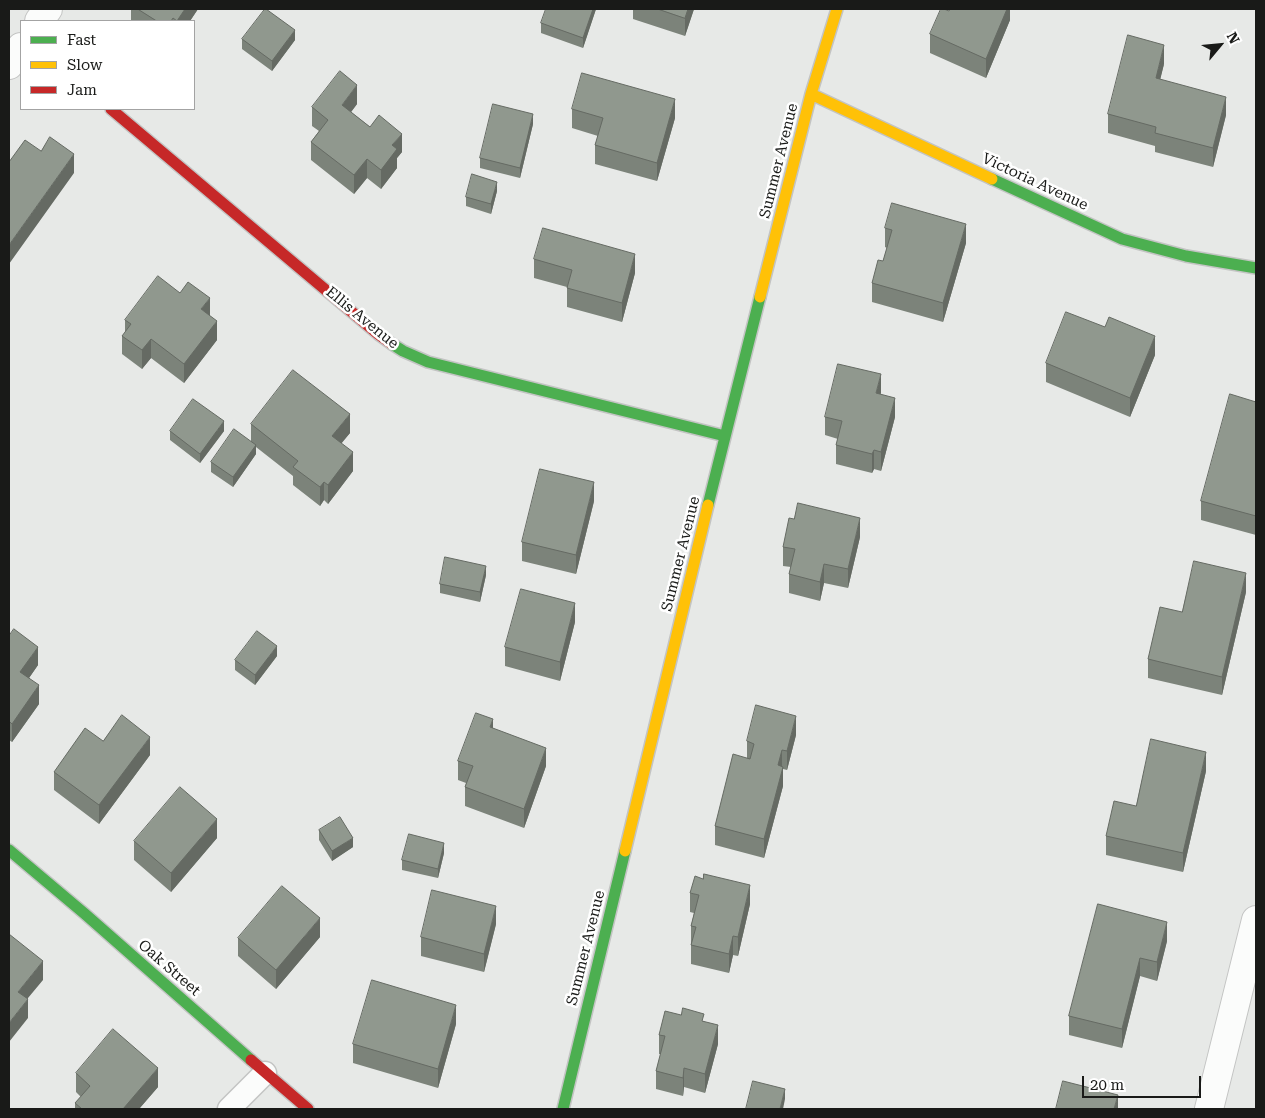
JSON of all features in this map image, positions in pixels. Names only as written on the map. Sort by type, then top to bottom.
[{"type":"street","points":[[40,20],[48,9]]},
{"type":"street","name":"Summer Avenue","points":[[563,1109],[725,436],[811,94],[837,9]]},
{"type":"street","points":[[9,28],[20,36]]},
{"type":"street","points":[[9,65],[20,48]]},
{"type":"street","name":"Victoria Avenue","points":[[811,94],[1122,239],[1186,256],[1256,268]]},
{"type":"street","name":"Ellis Avenue","points":[[112,110],[378,334],[403,351],[428,362],[725,436]]},
{"type":"street","name":"Oak Street","points":[[9,850],[62,893],[308,1109]]},
{"type":"street","points":[[1209,1109],[1256,920]]},
{"type":"lane","points":[[229,1109],[265,1073]]},
{"type":"building","points":[[138,9],[185,9],[178,20],[173,18],[172,20],[155,20]]},
{"type":"building","points":[[265,9],[295,30],[272,61],[242,39]]},
{"type":"building","points":[[546,9],[593,9],[583,38],[541,23]]},
{"type":"building","points":[[658,9],[688,9],[685,18]]},
{"type":"building","points":[[941,9],[949,11],[950,9],[1007,9],[986,59],[930,34]]},
{"type":"building","points":[[1128,35],[1164,45],[1156,78],[1226,97],[1213,148],[1155,133],[1156,127],[1108,114]]},
{"type":"building","points":[[340,71],[357,85],[342,105],[370,127],[379,115],[402,134],[392,145],[397,149],[381,170],[367,159],[354,175],[311,142],[328,120],[312,107]]},
{"type":"building","points":[[582,73],[675,99],[657,163],[595,145],[603,118],[572,109]]},
{"type":"building","points":[[493,104],[533,114],[520,168],[480,158]]},
{"type":"building","points":[[50,137],[74,154],[9,245],[9,162],[25,140],[41,151]]},
{"type":"building","points":[[472,174],[497,182],[491,204],[466,197]]},
{"type":"building","points":[[892,203],[966,224],[943,303],[872,283],[878,260],[883,261],[892,230],[885,228]]},
{"type":"building","points":[[543,228],[635,254],[622,303],[567,288],[572,270],[534,259]]},
{"type":"building","points":[[158,276],[180,293],[188,282],[210,298],[201,309],[217,321],[184,364],[151,339],[142,350],[122,336],[131,324],[125,320]]},
{"type":"building","points":[[1066,312],[1105,327],[1109,317],[1155,336],[1130,398],[1046,363]]},
{"type":"building","points":[[838,364],[881,374],[876,393],[895,398],[881,452],[874,450],[872,454],[836,445],[842,421],[825,417]]},
{"type":"building","points":[[293,370],[350,414],[332,436],[353,452],[328,485],[324,482],[320,487],[293,467],[298,461],[251,424]]},
{"type":"building","points":[[1230,394],[1256,402],[1256,516],[1201,501]]},
{"type":"building","points":[[193,399],[224,421],[200,454],[170,431]]},
{"type":"building","points":[[234,429],[256,445],[233,477],[211,462]]},
{"type":"building","points":[[540,469],[594,482],[576,555],[522,542]]},
{"type":"building","points":[[798,503],[860,518],[848,569],[824,564],[820,582],[789,574],[795,549],[783,547],[789,518],[794,519]]},
{"type":"building","points":[[445,557],[486,566],[480,592],[440,584]]},
{"type":"building","points":[[1194,561],[1246,573],[1222,677],[1148,659],[1160,607],[1182,612]]},
{"type":"building","points":[[521,589],[575,603],[560,662],[505,647]]},
{"type":"building","points":[[14,629],[38,647],[20,672],[39,685],[12,724],[9,721],[9,636]]},
{"type":"building","points":[[257,631],[277,646],[255,675],[235,660]]},
{"type":"building","points":[[756,705],[796,716],[787,751],[782,750],[778,765],[783,767],[764,839],[715,826],[733,754],[750,759],[754,744],[747,741]]},
{"type":"building","points":[[476,713],[493,719],[490,727],[546,748],[524,809],[465,787],[473,766],[458,761]]},
{"type":"building","points":[[122,715],[150,737],[99,805],[54,772],[85,728],[103,741]]},
{"type":"building","points":[[1151,739],[1206,752],[1183,853],[1106,836],[1114,801],[1136,806]]},
{"type":"building","points":[[180,787],[217,819],[171,873],[134,841]]},
{"type":"building","points":[[340,817],[353,838],[332,851],[319,830]]},
{"type":"building","points":[[409,834],[444,843],[438,869],[402,860]]},
{"type":"building","points":[[704,874],[750,885],[738,937],[733,936],[729,954],[691,945],[696,927],[691,926],[699,895],[690,893],[695,876],[703,879]]},
{"type":"building","points":[[282,886],[320,918],[276,970],[238,938]]},
{"type":"building","points":[[432,890],[496,906],[484,954],[421,937]]},
{"type":"building","points":[[1098,904],[1167,922],[1157,962],[1140,958],[1122,1029],[1069,1016]]},
{"type":"building","points":[[9,934],[43,961],[18,992],[28,999],[9,1023]]},
{"type":"building","points":[[372,980],[456,1005],[438,1069],[353,1044]]},
{"type":"building","points":[[683,1008],[704,1014],[702,1021],[718,1025],[705,1074],[684,1068],[683,1078],[656,1071],[665,1036],[659,1035],[665,1011],[681,1015]]},
{"type":"building","points":[[113,1029],[158,1068],[123,1109],[82,1109],[75,1103],[90,1086],[76,1073]]},
{"type":"building","points":[[753,1081],[785,1089],[780,1109],[746,1109]]},
{"type":"building","points":[[1063,1081],[1118,1095],[1114,1109],[1056,1109]]},
{"type":"traffic: fast","points":[[992,179],[1122,239],[1186,256],[1256,268]]},
{"type":"traffic: fast","points":[[708,505],[760,297]]},
{"type":"traffic: fast","points":[[392,344],[428,362],[725,436]]},
{"type":"traffic: fast","points":[[9,850],[251,1060]]},
{"type":"traffic: fast","points":[[563,1109],[625,851]]},
{"type":"traffic: slow","points":[[760,297],[811,94],[837,9]]},
{"type":"traffic: slow","points":[[811,94],[992,179]]},
{"type":"traffic: slow","points":[[625,851],[708,505]]},
{"type":"traffic: jam","points":[[112,110],[392,344]]},
{"type":"traffic: jam","points":[[251,1060],[308,1109]]}]
